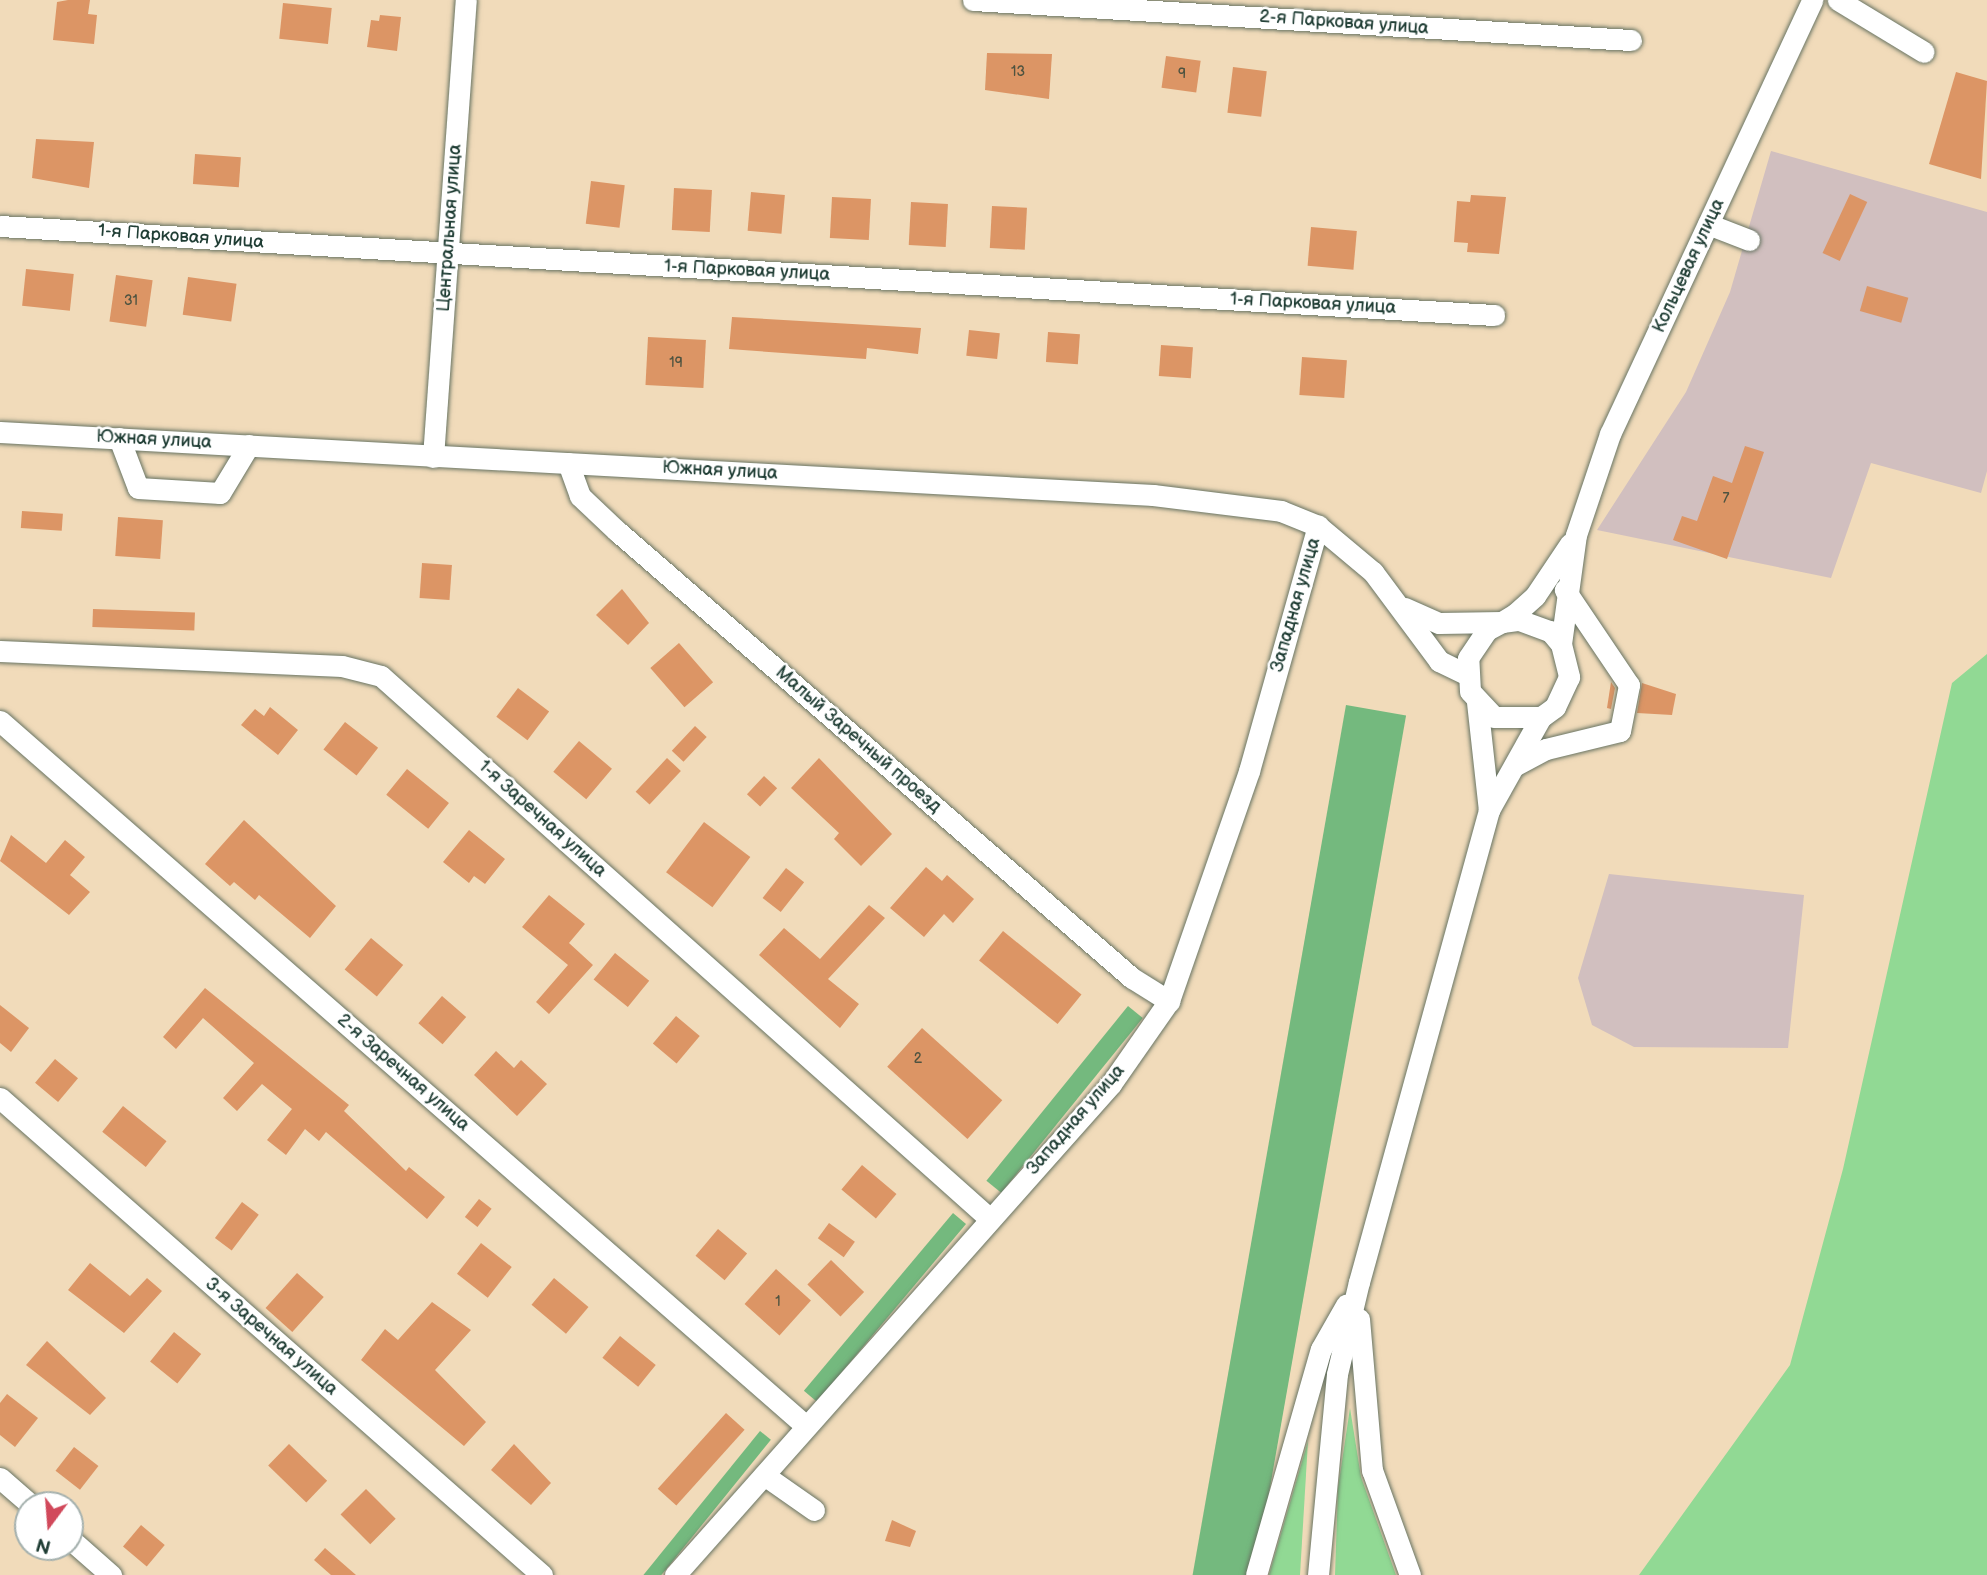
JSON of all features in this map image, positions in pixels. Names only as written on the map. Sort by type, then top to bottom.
[{"type":"street","name":"Центральная улица","points":[[433,457],[466,0]]},
{"type":"street","name":"2-я Парковая улица","points":[[973,0],[1632,40]]},
{"type":"street","name":"Кольцевая улица","points":[[1576,535],[1610,434],[1812,0]]},
{"type":"street","points":[[1838,0],[1924,52]]},
{"type":"street","points":[[1709,224],[1749,240]]},
{"type":"street","name":"1-я Парковая улица","points":[[0,226],[1494,315]]},
{"type":"street","name":"Южная улица","points":[[0,432],[1153,495],[1281,511],[1318,526],[1403,607]]},
{"type":"street","points":[[119,438],[138,488],[220,492],[249,445]]},
{"type":"street","name":"Малый Заречный проезд","points":[[568,463],[580,496],[617,531],[1132,978],[1169,1001]]},
{"type":"street","name":"Западная улица","points":[[675,1575],[989,1218],[1111,1084],[1169,1001],[1249,771],[1318,526]]},
{"type":"street","points":[[1318,1575],[1335,1386],[1359,1282],[1489,810],[1541,717],[1567,685],[1561,644],[1565,590],[1576,535]]},
{"type":"street","points":[[1489,810],[1477,702],[1466,674],[1475,642],[1535,596],[1576,535]]},
{"type":"street","points":[[1514,766],[1546,749],[1620,731],[1629,685],[1565,590]]},
{"type":"street","points":[[1403,607],[1440,622],[1535,623],[1561,644]]},
{"type":"street","points":[[1403,607],[1439,661],[1466,674]]},
{"type":"street","name":"1-я Заречная улица","points":[[0,651],[342,666],[381,676],[989,1218]]},
{"type":"street","points":[[1477,702],[1508,721],[1541,717]]},
{"type":"street","name":"2-я Заречная улица","points":[[0,721],[806,1426]]},
{"type":"street","name":"3-я Заречная улица","points":[[0,1098],[542,1575]]},
{"type":"street","points":[[1256,1575],[1321,1349],[1359,1282]]},
{"type":"street","points":[[1359,1282],[1365,1430],[1410,1575]]},
{"type":"street","points":[[764,1475],[814,1510]]},
{"type":"street","points":[[0,1478],[15,1491]]},
{"type":"street","points":[[84,1551],[111,1575]]},
{"type":"shaded area","points":[[1771,151],[1987,212],[1987,471],[1981,493],[1871,463],[1831,578],[1597,530],[1686,392],[1730,292]]},
{"type":"shaded area","points":[[1609,874],[1804,895],[1788,1048],[1634,1047],[1592,1025],[1578,978]]},
{"type":"green space","points":[[1987,654],[1987,1575],[1639,1575],[1790,1365],[1843,1169],[1952,683]]},
{"type":"green space","points":[[1346,705],[1406,716],[1255,1575],[1193,1575]]},
{"type":"green space","points":[[1128,1006],[1143,1018],[1001,1193],[986,1181]]},
{"type":"green space","points":[[953,1213],[966,1224],[817,1402],[804,1391]]},
{"type":"green space","points":[[1350,1408],[1361,1477],[1396,1575],[1335,1575],[1338,1488]]},
{"type":"green space","points":[[760,1431],[771,1440],[661,1575],[643,1575]]},
{"type":"green space","points":[[1308,1441],[1300,1575],[1269,1575]]},
{"type":"building","points":[[90,0],[88,14],[97,15],[94,44],[53,40],[57,2]]},
{"type":"building","points":[[283,3],[332,8],[328,44],[279,39]]},
{"type":"building","points":[[380,15],[401,17],[397,51],[367,47],[371,20],[379,21]]},
{"type":"building","points":[[987,53],[1052,54],[1049,99],[985,90]]},
{"type":"building","points":[[1166,56],[1201,61],[1196,93],[1162,88]]},
{"type":"building","points":[[1233,67],[1267,71],[1261,117],[1227,113]]},
{"type":"building","points":[[1956,72],[1987,81],[1981,179],[1929,164]]},
{"type":"building","points":[[36,139],[94,142],[89,188],[32,178]]},
{"type":"building","points":[[195,154],[241,157],[239,187],[193,184]]},
{"type":"building","points":[[591,181],[625,185],[620,228],[586,224]]},
{"type":"building","points":[[674,188],[712,190],[710,232],[672,230]]},
{"type":"building","points":[[751,192],[785,195],[781,234],[748,231]]},
{"type":"building","points":[[1850,194],[1867,202],[1840,261],[1823,253]]},
{"type":"building","points":[[1471,195],[1506,197],[1499,254],[1467,252],[1468,243],[1454,242],[1457,201],[1470,202]]},
{"type":"building","points":[[832,197],[871,199],[869,240],[830,238]]},
{"type":"building","points":[[911,202],[948,204],[946,247],[909,245]]},
{"type":"building","points":[[992,206],[1027,208],[1025,250],[990,248]]},
{"type":"building","points":[[1311,227],[1357,231],[1353,270],[1308,266]]},
{"type":"building","points":[[26,269],[74,274],[70,311],[22,306]]},
{"type":"building","points":[[116,275],[153,280],[146,327],[109,322]]},
{"type":"building","points":[[188,277],[237,284],[231,321],[183,315]]},
{"type":"building","points":[[1867,286],[1908,298],[1901,323],[1860,311]]},
{"type":"building","points":[[732,317],[921,328],[918,354],[867,348],[866,359],[729,349]]},
{"type":"building","points":[[969,330],[1000,333],[997,359],[966,356]]},
{"type":"building","points":[[1048,332],[1080,334],[1078,364],[1046,362]]},
{"type":"building","points":[[648,337],[706,340],[703,388],[645,385]]},
{"type":"building","points":[[1161,345],[1193,347],[1191,378],[1159,376]]},
{"type":"building","points":[[1302,357],[1347,360],[1344,398],[1299,395]]},
{"type":"building","points":[[1745,446],[1764,452],[1727,559],[1673,540],[1682,516],[1697,521],[1713,476],[1732,483]]},
{"type":"building","points":[[22,511],[63,514],[62,531],[21,528]]},
{"type":"building","points":[[118,517],[163,520],[160,559],[115,556]]},
{"type":"building","points":[[422,563],[452,565],[449,600],[420,598]]},
{"type":"building","points":[[622,589],[649,623],[628,645],[596,615]]},
{"type":"building","points":[[93,609],[195,613],[194,631],[92,627]]},
{"type":"building","points":[[679,643],[713,682],[684,707],[650,668]]},
{"type":"building","points":[[1611,682],[1615,688],[1611,709],[1607,708]]},
{"type":"building","points":[[1642,683],[1676,694],[1672,715],[1637,713]]},
{"type":"building","points":[[518,688],[549,711],[527,740],[496,717]]},
{"type":"building","points":[[270,707],[298,730],[278,755],[241,725],[255,709],[264,716]]},
{"type":"building","points":[[345,722],[378,748],[357,775],[323,750]]},
{"type":"building","points":[[695,726],[707,737],[684,762],[672,751]]},
{"type":"building","points":[[579,741],[612,769],[586,799],[553,772]]},
{"type":"building","points":[[667,758],[681,771],[650,805],[636,792]]},
{"type":"building","points":[[819,758],[892,834],[861,866],[834,839],[839,833],[791,788]]},
{"type":"building","points":[[407,769],[449,803],[428,829],[386,795]]},
{"type":"building","points":[[764,776],[777,788],[760,807],[747,794]]},
{"type":"building","points":[[244,820],[336,906],[310,938],[259,895],[255,900],[234,882],[230,886],[205,864]]},
{"type":"building","points":[[704,822],[750,857],[712,907],[666,872]]},
{"type":"building","points":[[469,830],[505,859],[485,884],[474,876],[469,883],[443,862]]},
{"type":"building","points":[[11,835],[46,863],[65,840],[85,857],[70,875],[90,892],[69,915],[0,861]]},
{"type":"building","points":[[926,867],[942,881],[947,875],[974,899],[953,923],[944,914],[924,937],[890,908]]},
{"type":"building","points":[[786,868],[804,882],[781,912],[763,898]]},
{"type":"building","points":[[549,895],[585,924],[569,943],[593,965],[549,1014],[536,1002],[568,965],[522,927]]},
{"type":"building","points":[[869,905],[885,918],[828,979],[859,1004],[840,1028],[759,955],[784,928],[820,959]]},
{"type":"building","points":[[1003,931],[1081,995],[1058,1024],[979,961]]},
{"type":"building","points":[[371,938],[403,965],[377,996],[345,969]]},
{"type":"building","points":[[615,953],[649,981],[628,1007],[594,979]]},
{"type":"building","points":[[205,988],[349,1105],[344,1111],[406,1171],[409,1167],[445,1197],[427,1219],[326,1132],[319,1141],[305,1129],[286,1155],[267,1140],[292,1109],[262,1084],[237,1111],[223,1098],[254,1063],[203,1018],[176,1049],[163,1037]]},
{"type":"building","points":[[442,996],[466,1017],[443,1044],[418,1023]]},
{"type":"building","points":[[0,1005],[29,1028],[11,1052],[0,1043]]},
{"type":"building","points":[[676,1016],[700,1036],[677,1064],[653,1044]]},
{"type":"building","points":[[922,1028],[1002,1100],[967,1139],[887,1067]]},
{"type":"building","points":[[496,1051],[514,1068],[521,1060],[547,1084],[517,1116],[474,1075]]},
{"type":"building","points":[[55,1059],[78,1078],[58,1102],[35,1083]]},
{"type":"building","points":[[123,1106],[167,1141],[146,1167],[102,1132]]},
{"type":"building","points":[[862,1165],[896,1194],[876,1218],[841,1190]]},
{"type":"building","points":[[479,1199],[492,1209],[477,1227],[465,1217]]},
{"type":"building","points":[[242,1202],[259,1215],[232,1251],[215,1238]]},
{"type":"building","points":[[829,1223],[855,1242],[844,1257],[818,1238]]},
{"type":"building","points":[[718,1229],[747,1253],[725,1280],[696,1256]]},
{"type":"building","points":[[481,1243],[512,1267],[488,1298],[457,1274]]},
{"type":"building","points":[[831,1260],[864,1292],[840,1316],[807,1284]]},
{"type":"building","points":[[90,1263],[130,1296],[147,1278],[162,1291],[124,1333],[68,1290]]},
{"type":"building","points":[[776,1269],[811,1300],[779,1335],[745,1304]]},
{"type":"building","points":[[297,1273],[324,1297],[292,1332],[266,1308]]},
{"type":"building","points":[[554,1278],[588,1307],[566,1334],[532,1305]]},
{"type":"building","points":[[432,1302],[471,1330],[435,1370],[486,1422],[464,1446],[361,1360],[385,1329],[398,1340]]},
{"type":"building","points":[[174,1332],[201,1354],[177,1384],[150,1362]]},
{"type":"building","points":[[620,1336],[656,1365],[638,1387],[602,1358]]},
{"type":"building","points":[[47,1341],[106,1398],[90,1415],[26,1365]]},
{"type":"building","points":[[7,1394],[38,1418],[15,1447],[0,1435],[0,1403]]},
{"type":"building","points":[[726,1413],[745,1430],[676,1506],[658,1489]]},
{"type":"building","points":[[289,1444],[327,1481],[306,1502],[268,1466]]},
{"type":"building","points":[[514,1444],[551,1483],[531,1505],[491,1470]]},
{"type":"building","points":[[74,1447],[98,1466],[80,1490],[56,1471]]},
{"type":"building","points":[[366,1489],[396,1519],[370,1544],[341,1514]]},
{"type":"building","points":[[892,1520],[916,1531],[910,1547],[885,1541]]},
{"type":"building","points":[[141,1525],[165,1545],[147,1566],[123,1546]]},
{"type":"building","points":[[325,1548],[356,1575],[331,1575],[314,1560]]}]
